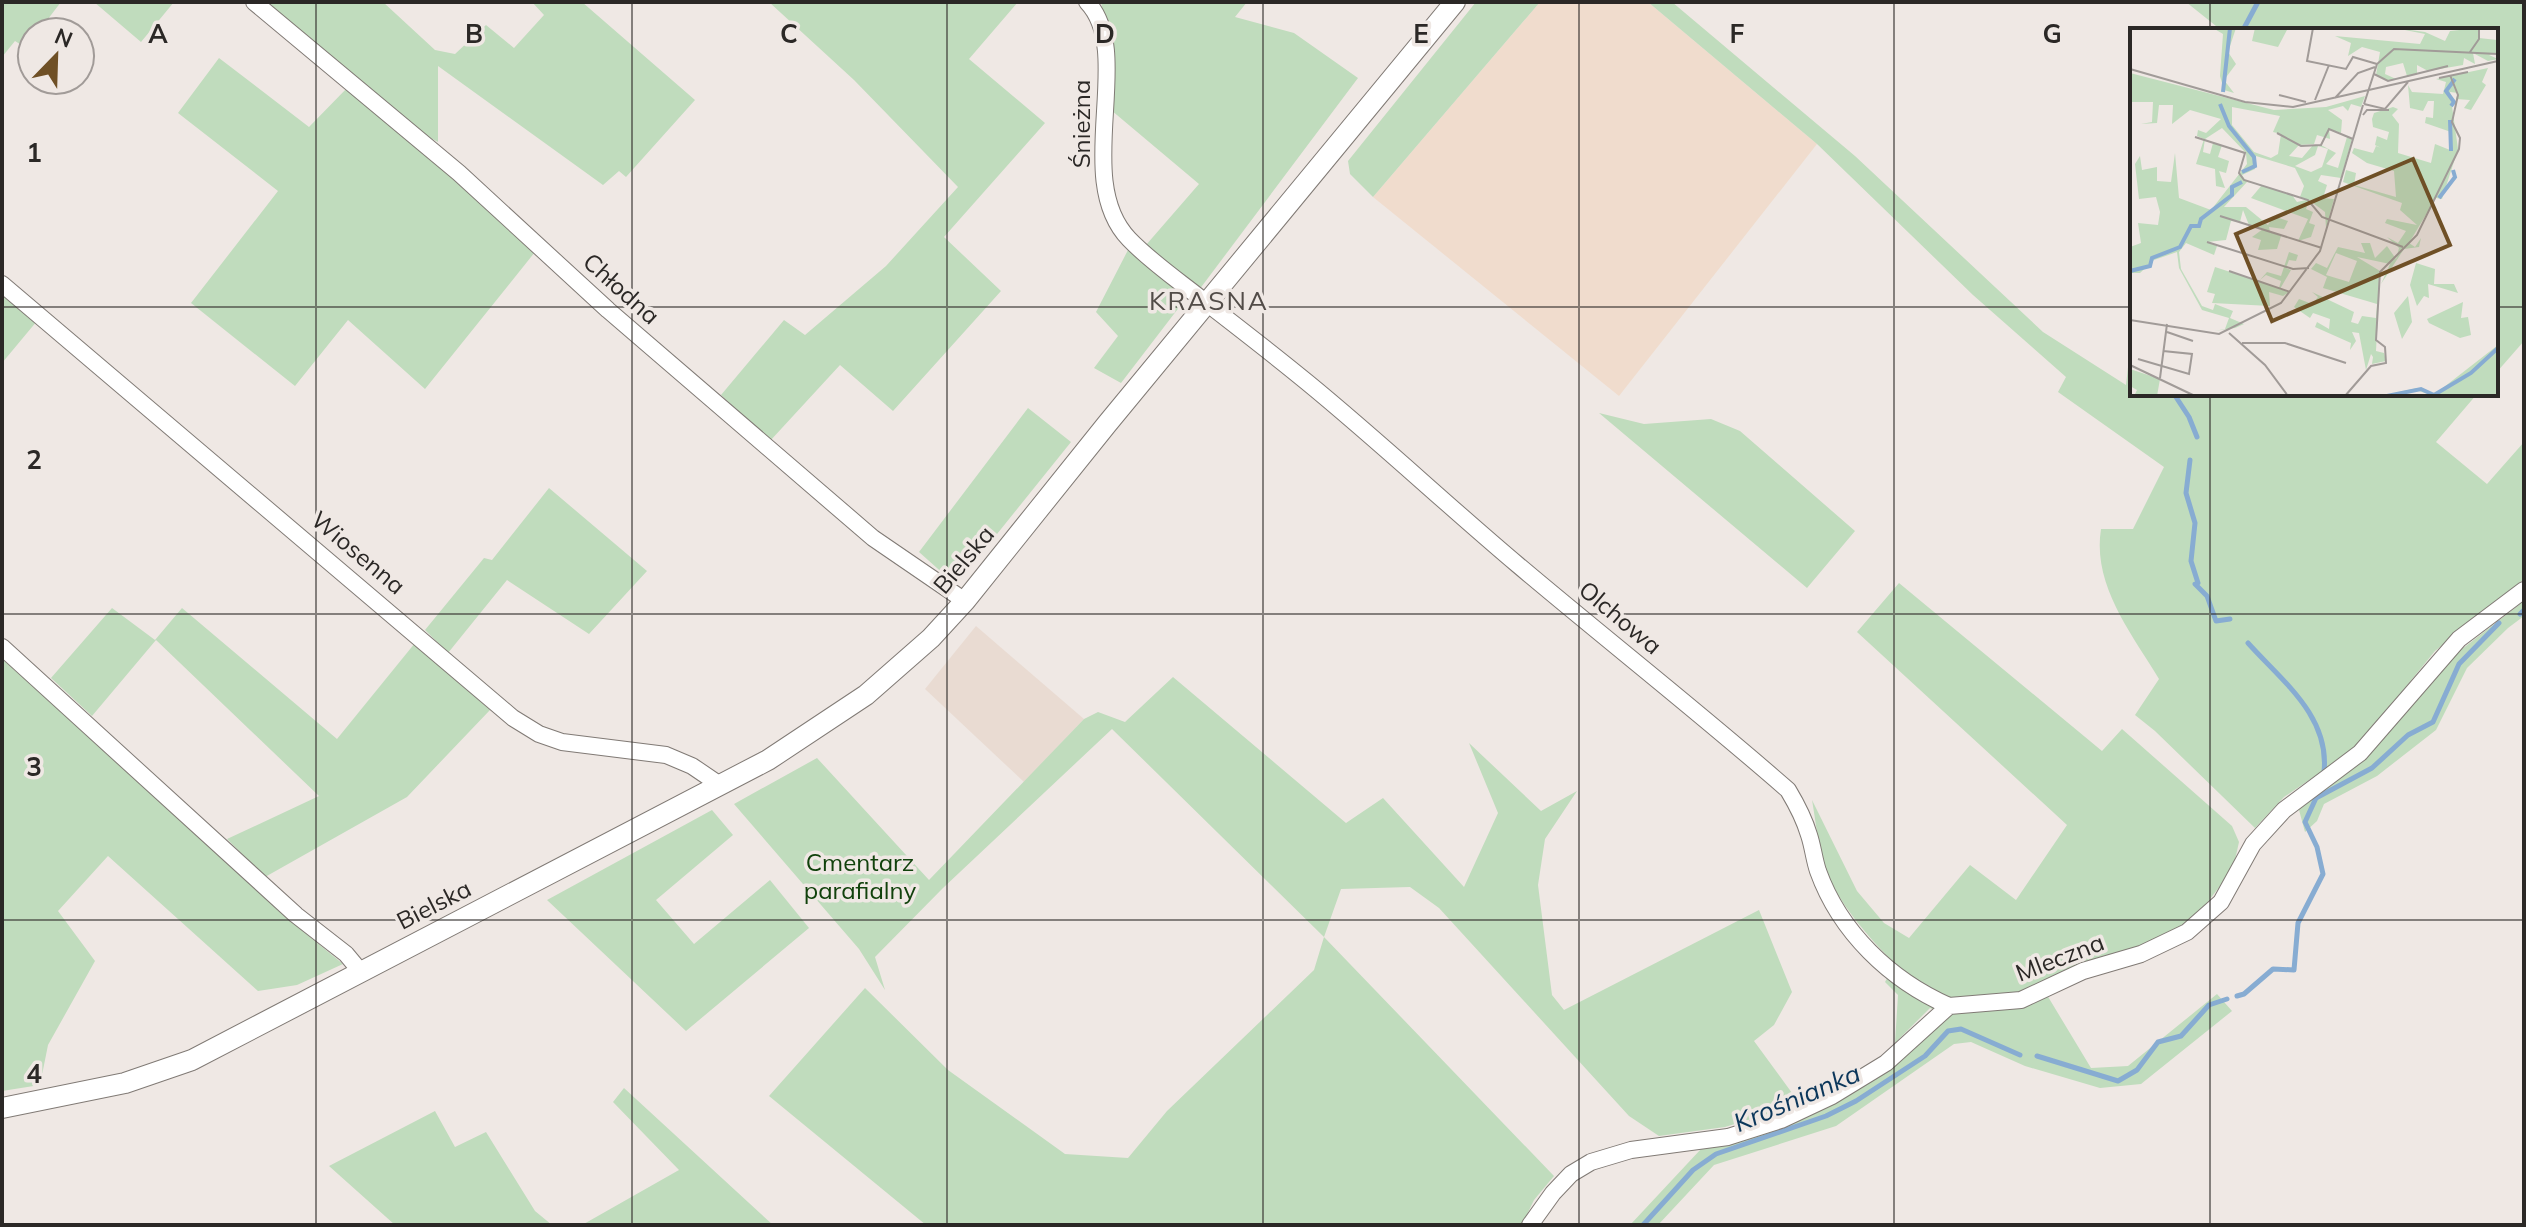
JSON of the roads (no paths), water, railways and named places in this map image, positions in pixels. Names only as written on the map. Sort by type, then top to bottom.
[{"type":"street","name":"Chłodna","points":[[254,2],[459,173],[608,310],[873,538],[965,601]]},
{"type":"street","name":"Śnieżna","points":[[1087,2],[1094,9],[1103,37],[1107,79],[1102,148],[1112,214],[1128,238],[1207,303]]},
{"type":"street","name":"Bielska","points":[[2,1108],[125,1083],[192,1060],[768,760],[866,695],[931,638],[965,601],[1455,2]]},
{"type":"street","name":"Wiosenna","points":[[2,284],[513,718],[539,734],[562,742],[666,755],[692,766],[720,785]]},
{"type":"street","name":"Olchowa","points":[[1207,303],[1309,384],[1508,556],[1788,790],[1802,813],[1817,869],[1828,895],[1847,924],[1875,958],[1902,981],[1949,1006]]},
{"type":"street","name":"Mleczna","points":[[1949,1006],[2021,1000],[2083,971],[2141,954],[2187,932],[2221,902],[2253,844],[2284,810],[2360,753],[2459,639],[2524,590]]},
{"type":"street","points":[[2,647],[296,915],[346,954],[361,972]]},
{"type":"street","points":[[1530,1225],[1571,1174],[1591,1162],[1631,1150],[1728,1137],[1781,1120],[1832,1096],[1886,1063],[1949,1006]]},
{"type":"waterway","points":[[2244,28],[2258,2]]},
{"type":"waterway","points":[[2175,396],[2197,437]]},
{"type":"waterway","points":[[2190,460],[2186,493],[2195,523],[2191,561],[2198,583],[2195,584],[2207,596],[2216,621],[2230,619]]},
{"type":"waterway","name":"Krośnianka","points":[[2520,614],[2524,610]]},
{"type":"waterway","name":"Krośnianka","points":[[2237,996],[2244,994],[2273,969],[2294,970],[2298,923],[2323,874],[2317,847],[2305,822],[2316,798],[2372,768],[2408,735],[2433,722],[2459,664],[2499,623]]},
{"type":"waterway","points":[[2248,643],[2289,686],[2312,717],[2324,752],[2324,772]]},
{"type":"waterway","name":"Krośnianka","points":[[2037,1056],[2118,1081],[2137,1070],[2158,1042],[2181,1036],[2209,1005],[2227,999]]},
{"type":"waterway","name":"Krośnianka","points":[[1643,1225],[1693,1170],[1716,1154],[1826,1116],[1856,1101],[1925,1056],[1948,1031],[1961,1029],[2020,1055]]},
{"type":"district","name":"KRASNA","points":[[1209,301]]},
{"type":"park label","name":"Cmentarz parafialny","points":[[860,877]]}]
